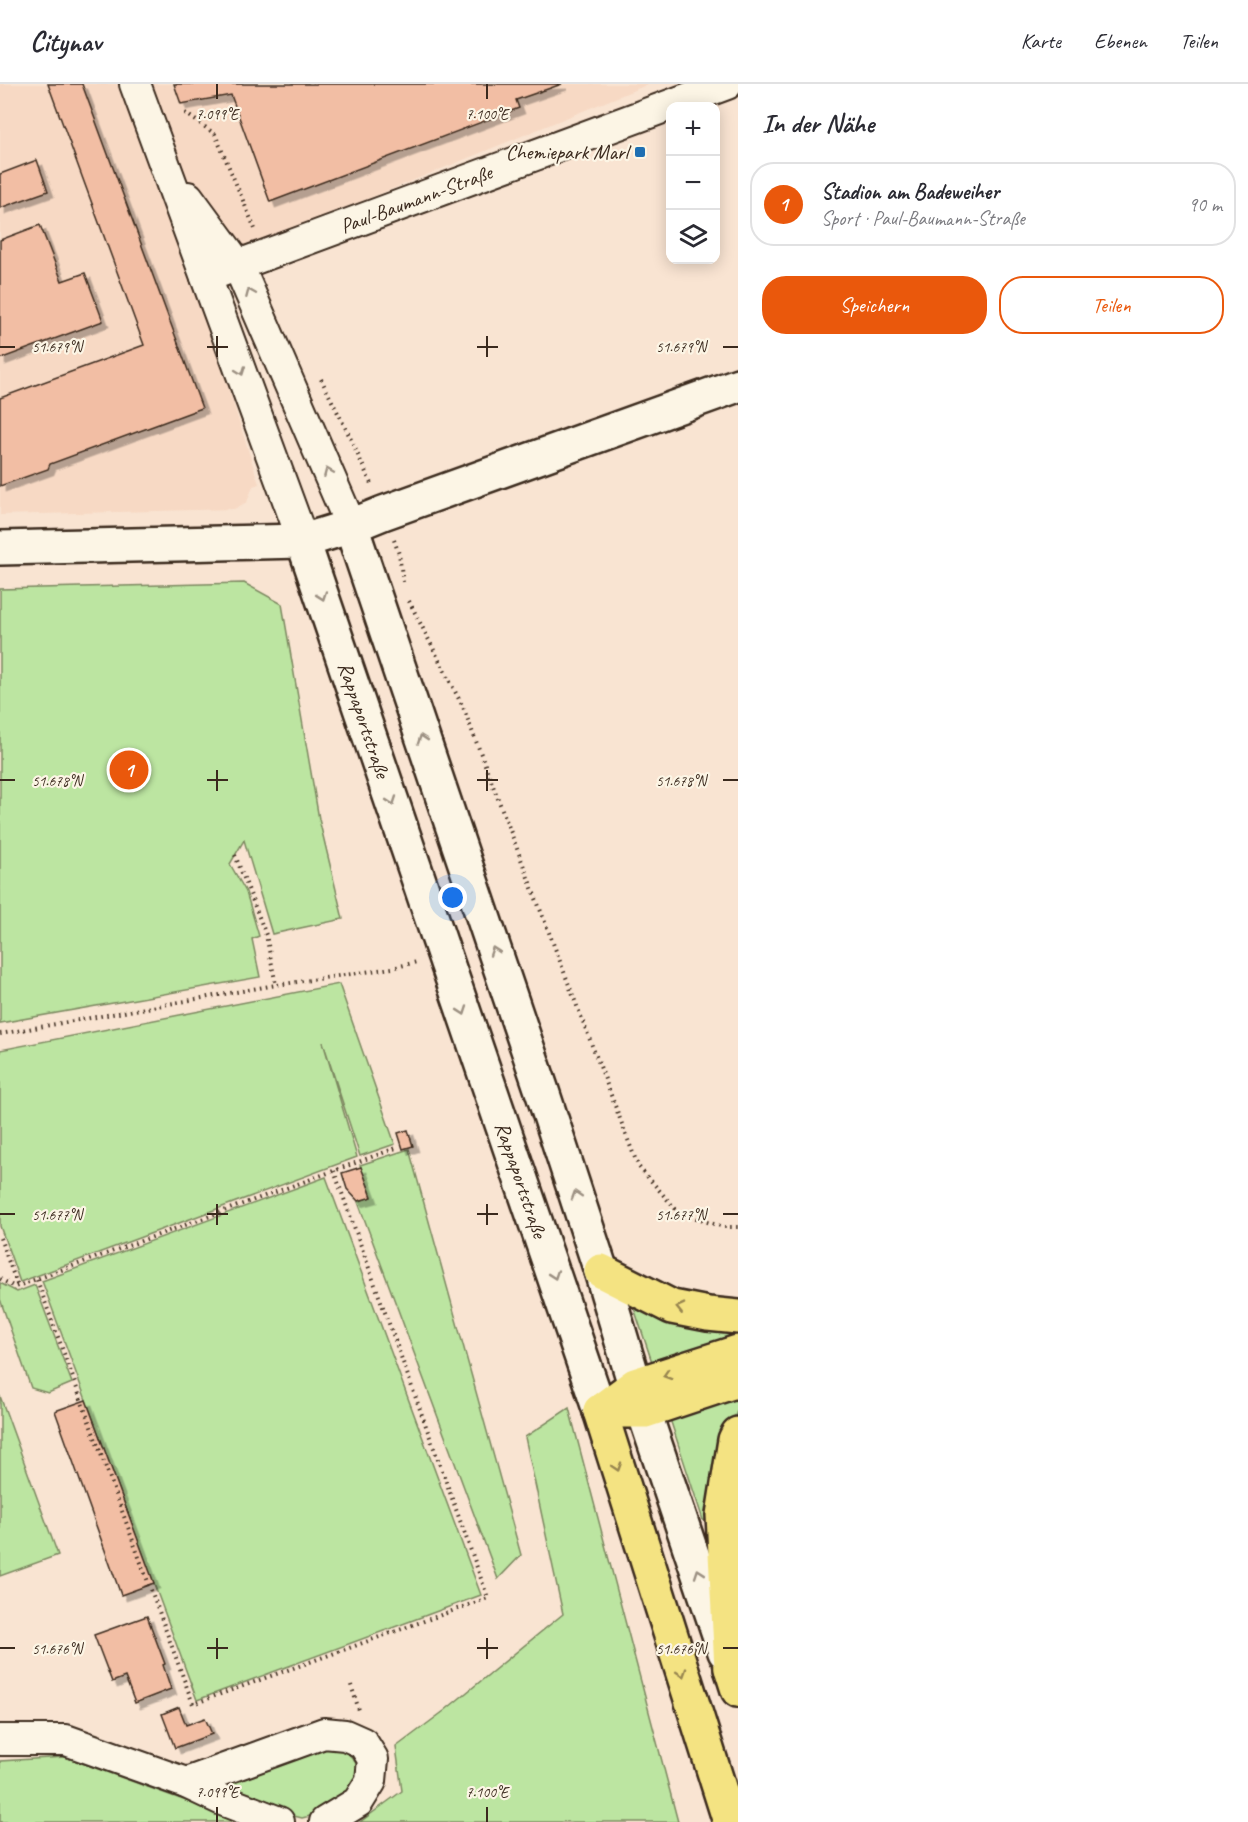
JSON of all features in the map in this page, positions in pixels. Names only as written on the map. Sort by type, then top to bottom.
[{"type":"main road","points":[[0,548],[303,541],[351,526],[738,385]]},
{"type":"main road","points":[[351,526],[542,1091],[640,1398],[734,1679]]},
{"type":"main road","name":"Rappaportstraße","points":[[303,541],[600,1411],[730,1822]]},
{"type":"main road","points":[[601,1271],[672,1307],[738,1317]]},
{"type":"main road","points":[[600,1411],[640,1398],[738,1352]]},
{"type":"main road","points":[[640,1398],[738,1380]]},
{"type":"main road","points":[[734,1679],[723,1515],[735,1440],[738,1434]]},
{"type":"street","name":"Paul-Baumann-Straße","points":[[206,277],[727,84]]},
{"type":"street","points":[[140,96],[303,541]]},
{"type":"street","points":[[169,171],[238,265],[351,526]]},
{"type":"street","points":[[186,1783],[324,1733],[345,1735],[363,1743],[374,1759],[371,1781],[358,1803],[325,1822]]},
{"type":"street","points":[[0,1740],[66,1740],[186,1783],[279,1822]]},
{"type":"path","points":[[185,113],[215,134],[266,255]]},
{"type":"path","points":[[318,375],[350,435],[383,513],[399,554],[405,591],[463,707],[638,1166],[680,1214],[724,1227],[738,1227]]},
{"type":"path","points":[[235,855],[266,935],[276,985]]},
{"type":"path","points":[[0,1034],[276,985],[392,968]]},
{"type":"path","points":[[0,1279],[18,1287],[399,1147]]},
{"type":"path","points":[[37,1280],[193,1704],[488,1598],[334,1171]]},
{"type":"path","points":[[0,1238],[18,1287]]},
{"type":"shaded area","name":"Chemiepark Marl","points":[[0,84],[649,84],[191,271],[259,484],[253,486],[247,502],[234,509],[0,515]]},
{"type":"green space","points":[[244,583],[282,604],[319,819],[343,919],[272,934],[244,840],[230,864],[246,892],[259,936],[252,939],[260,977],[0,1023],[0,589]]},
{"type":"green space","points":[[339,984],[395,1144],[360,1156],[323,1042],[357,1157],[20,1282],[0,1226],[0,1050]]},
{"type":"green space","points":[[409,1149],[521,1555],[498,1579],[358,1202],[372,1196],[360,1165]]},
{"type":"green space","points":[[326,1177],[481,1595],[197,1700],[42,1281]]},
{"type":"green space","points":[[0,1283],[17,1292],[35,1285],[72,1383],[48,1393],[31,1388],[0,1299]]},
{"type":"green space","points":[[637,1306],[738,1328],[738,1341],[652,1362],[634,1308]]},
{"type":"green space","points":[[738,1394],[738,1409],[722,1446],[708,1522],[703,1520],[670,1419]]},
{"type":"green space","points":[[0,1396],[58,1555],[0,1576]]},
{"type":"green space","points":[[569,1408],[678,1822],[360,1822],[402,1791],[396,1747],[563,1614],[525,1437]]},
{"type":"green space","points":[[320,1745],[345,1751],[360,1771],[354,1786],[318,1814],[302,1818],[278,1812],[215,1784]]},
{"type":"green space","points":[[65,1757],[244,1822],[0,1822],[0,1761]]},
{"type":"building","points":[[48,84],[82,84],[202,408],[50,464],[48,469],[0,486],[0,398],[144,345]]},
{"type":"building","points":[[174,84],[562,84],[516,100],[519,108],[270,202],[231,95],[181,104]]},
{"type":"building","points":[[37,160],[48,191],[0,208],[0,174]]},
{"type":"building","points":[[40,225],[62,281],[85,273],[103,321],[0,359],[0,240]]},
{"type":"building","points":[[408,1130],[413,1146],[403,1149],[398,1133]]},
{"type":"building","points":[[361,1167],[372,1197],[358,1201],[347,1189],[342,1173]]},
{"type":"building","points":[[86,1400],[154,1583],[121,1595],[55,1411]]},
{"type":"building","points":[[147,1616],[165,1664],[163,1665],[171,1689],[135,1703],[125,1677],[112,1682],[94,1635]]},
{"type":"building","points":[[179,1707],[186,1725],[205,1718],[212,1734],[175,1748],[162,1714]]},
{"type":"place","name":"Chemiepark Marl","points":[[640,152]]},
{"type":"place","name":"Stadion am Badeweiher","points":[[129,770]]}]
